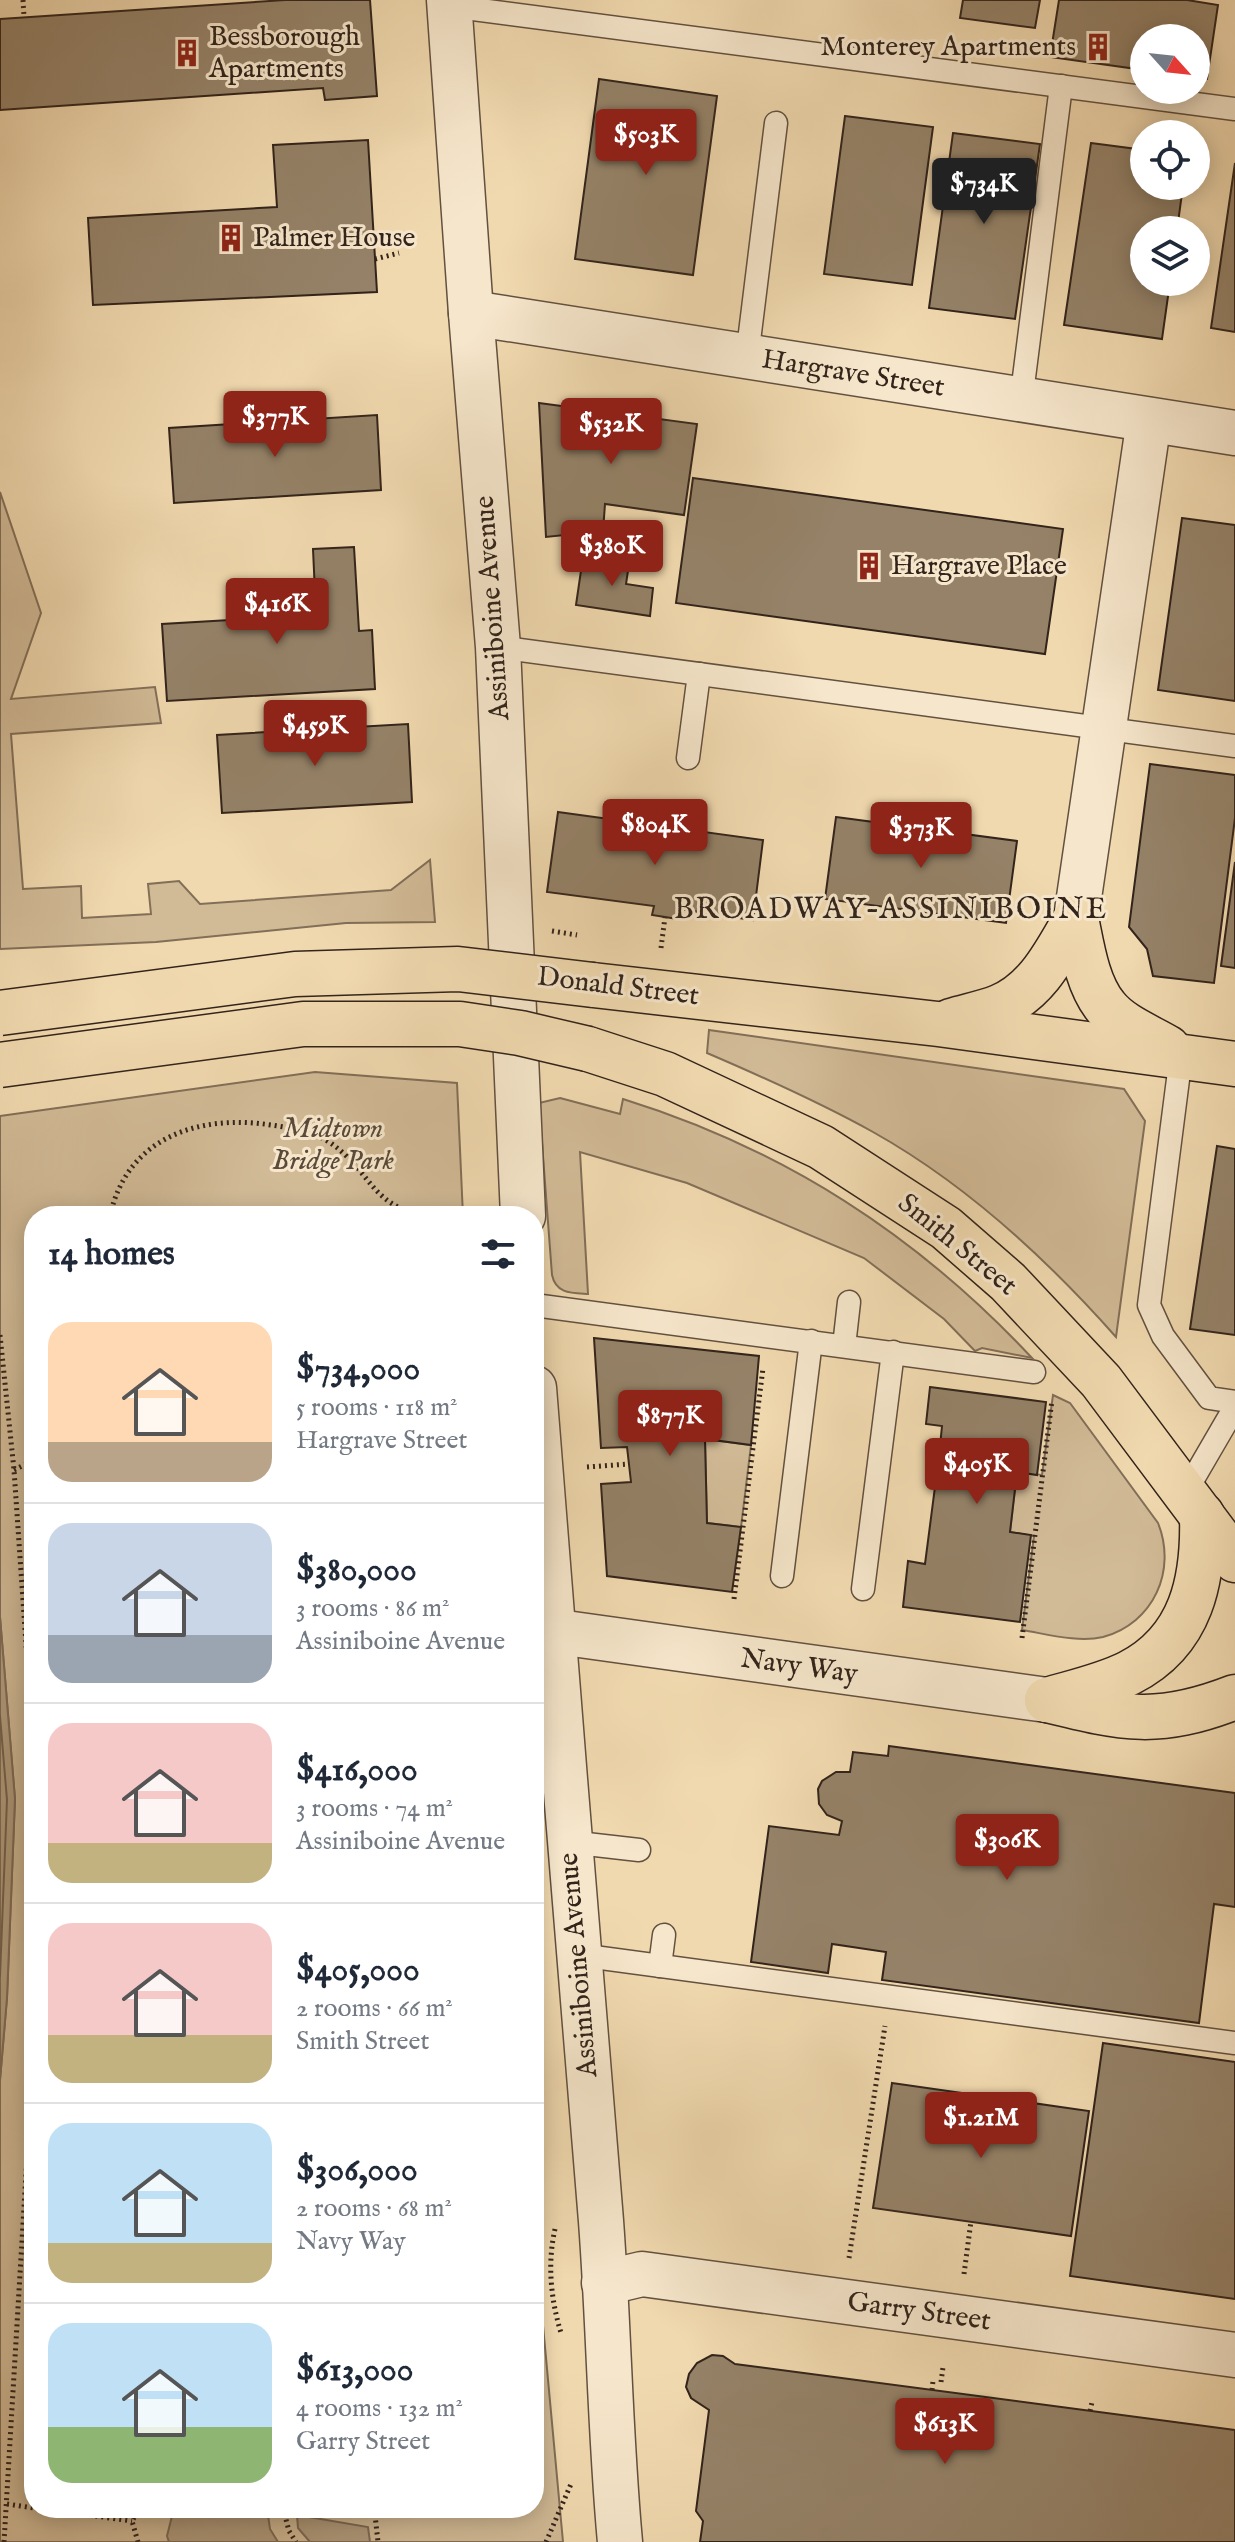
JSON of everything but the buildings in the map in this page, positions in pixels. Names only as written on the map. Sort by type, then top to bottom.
[{"type":"main road","points":[[938,1024],[999,1007],[1015,998],[1047,968],[1076,918]]},
{"type":"main road","points":[[1076,918],[1086,964],[1106,1007],[1122,1022],[1181,1056]]},
{"type":"main road","name":"Donald Street","points":[[0,1013],[295,974],[458,969],[938,1024],[1235,1064]]},
{"type":"main road","name":"Smith Street","points":[[0,1065],[303,1024],[460,1024],[520,1033],[588,1049],[665,1074],[808,1140],[946,1228],[1008,1282],[1101,1381],[1235,1560]]},
{"type":"main road","points":[[1047,1700],[1132,1672],[1150,1659],[1179,1628],[1192,1603],[1203,1555],[1193,1504]]},
{"type":"main road","points":[[1047,1700],[1115,1717],[1151,1718],[1183,1715],[1235,1697]]},
{"type":"street","name":"Assiniboine Avenue","points":[[450,3],[498,647],[523,1206]]},
{"type":"street","name":"Hargrave Street","points":[[471,313],[1235,433]]},
{"type":"street","points":[[1076,918],[1149,420]]},
{"type":"street","name":"Assiniboine Avenue","points":[[544,1531],[604,2283],[620,2542]]},
{"type":"street","name":"Navy Way","points":[[551,1631],[1047,1700]]},
{"type":"street","name":"Garry Street","points":[[604,2283],[642,2274],[1235,2355]]},
{"type":"lane","points":[[450,3],[1235,109]]},
{"type":"lane","points":[[1021,401],[1061,86]]},
{"type":"lane","points":[[747,357],[776,123]]},
{"type":"lane","points":[[498,647],[1235,746]]},
{"type":"lane","points":[[688,758],[699,674]]},
{"type":"lane","points":[[1181,1056],[1149,1305],[1163,1336],[1209,1398],[1235,1404],[1193,1504]]},
{"type":"lane","points":[[844,1346],[849,1302]]},
{"type":"lane","points":[[544,1306],[1034,1372]]},
{"type":"lane","points":[[782,1576],[811,1341]]},
{"type":"lane","points":[[863,1589],[893,1352]]},
{"type":"lane","points":[[569,1842],[639,1850]]},
{"type":"lane","points":[[660,1966],[664,1935]]},
{"type":"lane","points":[[579,1955],[1235,2043]]},
{"type":"path","points":[[23,0],[24,17]]},
{"type":"path","points":[[375,259],[399,253]]},
{"type":"path","points":[[659,959],[665,917]]},
{"type":"path","points":[[551,931],[581,936]]},
{"type":"path","points":[[114,1206],[122,1183],[136,1162],[168,1136],[207,1123],[248,1121],[289,1127],[330,1142],[393,1206]]},
{"type":"path","points":[[0,1335],[14,1470],[24,1615]]},
{"type":"path","points":[[734,1599],[767,1336]]},
{"type":"path","points":[[1022,1638],[1053,1395]]},
{"type":"path","points":[[587,1467],[629,1464]]},
{"type":"path","points":[[14,1470],[24,1465]]},
{"type":"path","points":[[849,2258],[889,1996]]},
{"type":"path","points":[[4,2542],[24,2212]]},
{"type":"path","points":[[964,2274],[971,2221]]},
{"type":"path","points":[[941,2382],[943,2367]]},
{"type":"path","points":[[932,2390],[933,2381]]},
{"type":"path","points":[[1090,2411],[1092,2402]]},
{"type":"path","points":[[7,2504],[24,2506]]},
{"type":"path","points":[[110,2518],[132,2521]]},
{"type":"path","points":[[134,2518],[138,2542]]},
{"type":"path","points":[[286,2518],[296,2542]]},
{"type":"path","points":[[375,2518],[378,2542]]},
{"type":"green space","points":[[0,492],[41,613],[11,699],[155,687],[161,723],[11,734],[23,889],[81,886],[82,918],[151,914],[148,884],[179,881],[200,904],[391,890],[430,860],[435,922],[346,923],[156,942],[0,949]]},
{"type":"green space","points":[[709,1030],[1124,1089],[1145,1121],[1116,1337],[1033,1251],[972,1199],[907,1152],[873,1132],[791,1090],[707,1053]]},
{"type":"green space","name":"Midtown Bridge Park","points":[[315,1072],[457,1083],[463,1206],[24,1206],[24,2518],[544,2518],[544,2336],[563,2542],[0,2542],[0,2080],[7,1998],[15,1799],[0,1617],[0,1116]]},
{"type":"green space","points":[[560,1098],[620,1114],[623,1099],[682,1119],[793,1170],[895,1235],[988,1314],[1032,1358],[982,1348],[975,1351],[944,1319],[864,1258],[687,1183],[580,1152],[588,1294],[561,1289],[552,1275],[539,1103]]},
{"type":"green space","points":[[1053,1395],[1070,1403],[1158,1523],[1163,1541],[1165,1559],[1162,1576],[1148,1607],[1121,1630],[1093,1639],[1022,1630],[1034,1536],[1010,1532],[1017,1472],[1042,1475]]},
{"type":"green space","points":[[705,1439],[751,1445],[741,1527],[707,1523]]},
{"type":"water","points":[[0,1617],[15,1799],[7,1998],[0,2080]]},
{"type":"water","points":[[172,2518],[268,2518],[270,2529],[278,2542],[169,2542],[167,2536]]},
{"type":"water","points":[[297,2518],[368,2527],[370,2542],[310,2542],[298,2528]]},
{"type":"place","name":"Monterey Apartments","points":[[1098,47]]},
{"type":"place","name":"Bessborough Apartments","points":[[187,53]]},
{"type":"place","name":"Palmer House","points":[[231,238]]},
{"type":"place","name":"Hargrave Place","points":[[869,566]]},
{"type":"district","name":"BROADWAY–ASSINIBOINE","points":[[891,910]]}]
